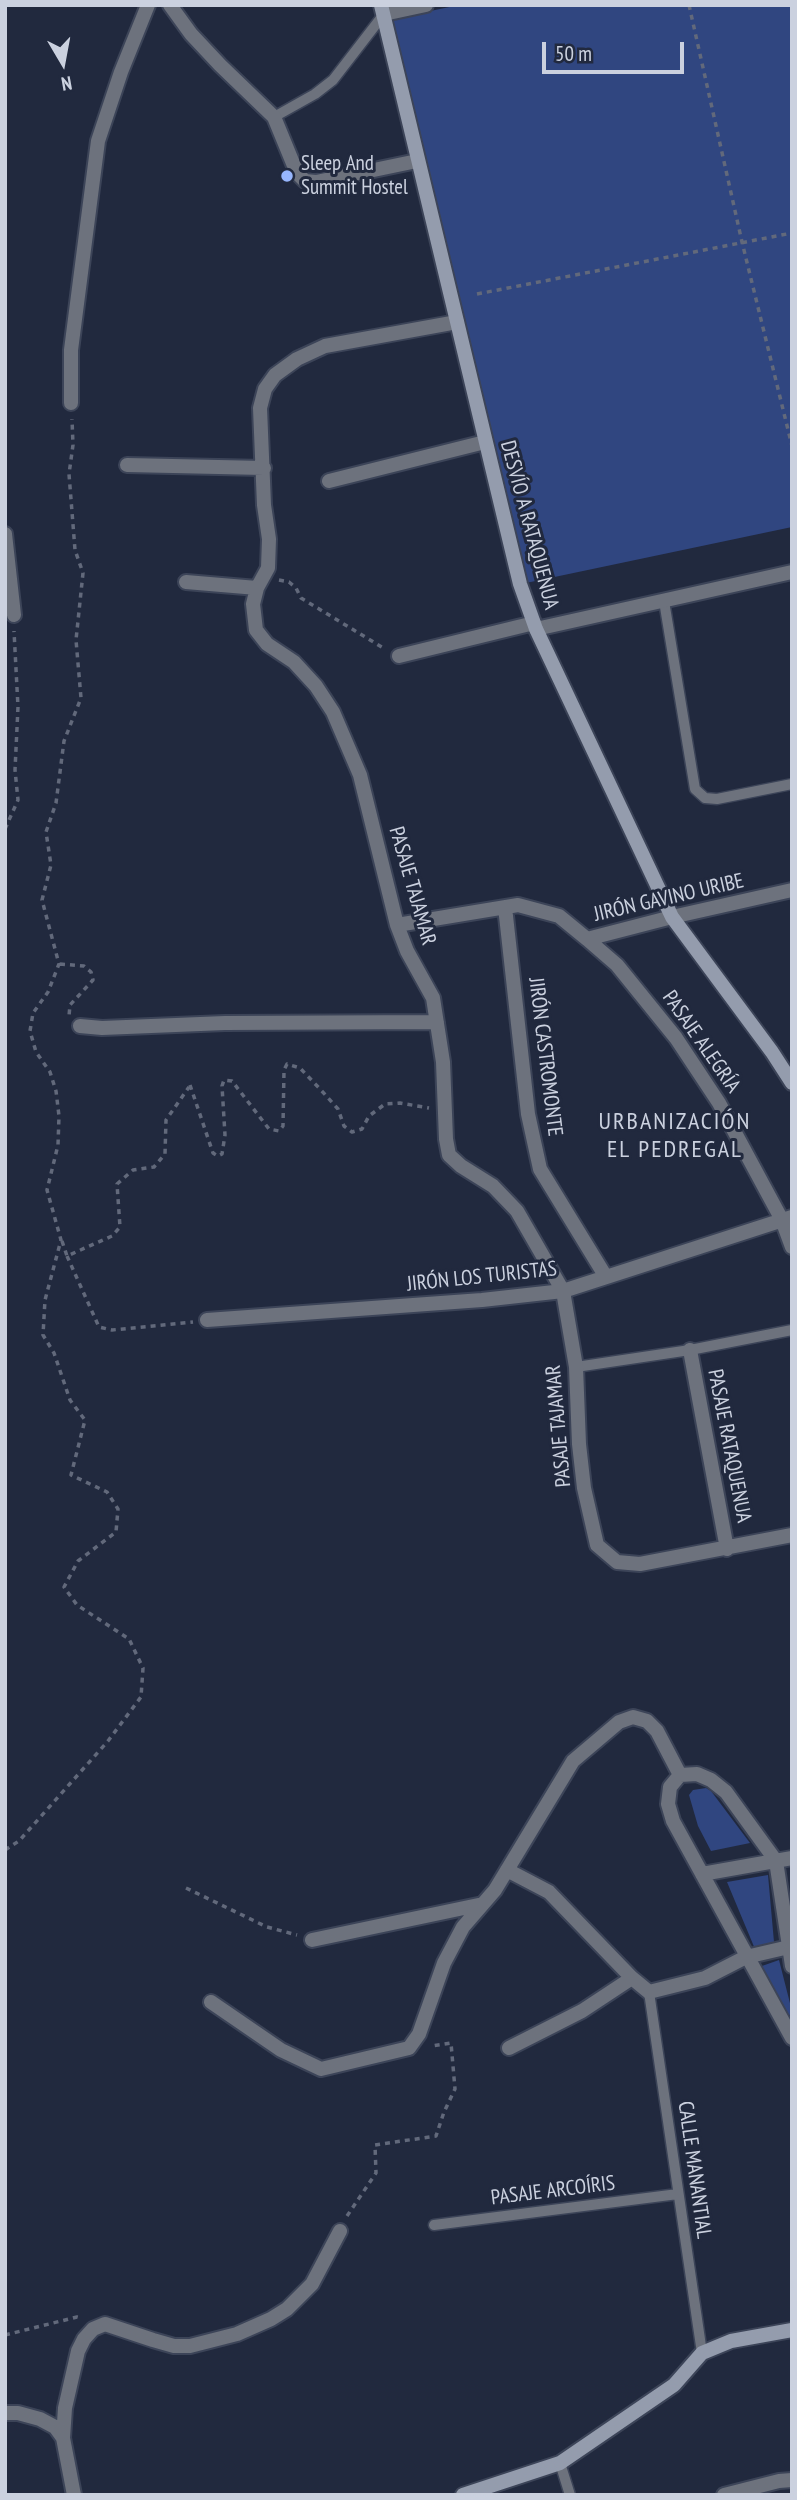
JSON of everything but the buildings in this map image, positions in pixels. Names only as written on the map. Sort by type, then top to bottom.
[{"type":"street","points":[[71,403],[71,350],[98,141],[121,72],[148,5]]},
{"type":"street","points":[[170,5],[191,34],[274,117],[297,173],[305,181],[316,183],[417,161]]},
{"type":"street","points":[[382,10],[426,5]]},
{"type":"street","name":"DESVÍO A RATAQUENUA","points":[[382,10],[520,584],[535,626],[672,917],[792,1083]]},
{"type":"street","name":"PASAJE TAJAMAR","points":[[457,322],[325,346],[297,359],[275,375],[265,389],[260,408],[264,505],[269,539],[268,568],[253,604],[256,630],[267,644],[294,662],[316,686],[333,712],[360,775],[397,925],[407,951],[433,998],[443,1062],[449,1155],[461,1166],[493,1185],[517,1211],[563,1291],[576,1367],[583,1488],[597,1545],[617,1562],[640,1564],[727,1549]]},
{"type":"street","points":[[329,481],[485,442]]},
{"type":"street","points":[[127,465],[264,468]]},
{"type":"street","points":[[5,534],[14,615]]},
{"type":"street","points":[[399,656],[792,572]]},
{"type":"street","points":[[187,582],[260,582]]},
{"type":"street","name":"JIRÓN GAVINO URIBE","points":[[397,925],[518,905],[559,916],[587,939],[792,890]]},
{"type":"street","name":"JIRÓN CASTROMONTE","points":[[505,907],[528,1114],[540,1168],[607,1277]]},
{"type":"street","name":"PASAJE ALEGRÍA","points":[[587,939],[617,965],[676,1038],[719,1102],[787,1219],[792,1247]]},
{"type":"street","points":[[80,1026],[102,1028],[225,1023],[437,1022]]},
{"type":"street","name":"JIRÓN LOS TURISTAS","points":[[208,1320],[482,1300],[563,1291],[787,1219]]},
{"type":"street","name":"PASAJE RATAQUENUA","points":[[690,1350],[727,1549]]},
{"type":"street","points":[[727,1549],[792,1535]]},
{"type":"street","points":[[211,2002],[281,2050],[321,2069],[410,2049],[419,2035],[444,1963],[463,1927],[495,1890],[573,1761],[619,1722],[634,1717],[647,1721],[657,1731],[680,1775]]},
{"type":"street","points":[[792,1966],[776,1861],[726,1792],[711,1780],[697,1774],[680,1775],[670,1787],[668,1804],[678,1832],[792,2038]]},
{"type":"street","points":[[702,1874],[792,1858]]},
{"type":"street","points":[[507,1870],[549,1892],[632,1978],[649,1992],[705,1978],[746,1956],[789,1947]]},
{"type":"street","points":[[312,1940],[483,1904]]},
{"type":"street","points":[[509,2048],[582,2011],[632,1978]]},
{"type":"street","points":[[74,2495],[63,2438],[65,2408],[78,2351],[93,2329],[105,2324],[174,2346],[190,2346],[237,2334],[287,2309],[312,2284],[340,2231]]},
{"type":"street","points":[[463,2495],[559,2463],[674,2385],[702,2353],[731,2342],[792,2330]]},
{"type":"street","points":[[5,2413],[18,2413],[40,2419],[55,2427],[63,2438]]},
{"type":"street","points":[[724,2495],[792,2480]]},
{"type":"lane","points":[[274,117],[315,94],[333,80],[382,10]]},
{"type":"lane","points":[[664,601],[695,789],[705,798],[717,799],[792,784]]},
{"type":"lane","points":[[576,1367],[690,1350],[792,1330]]},
{"type":"lane","name":"CALLE MANANTIAL","points":[[649,1992],[702,2353]]},
{"type":"lane","name":"PASAJE ARCOÍRIS","points":[[434,2225],[678,2194]]},
{"type":"lane","points":[[559,2463],[570,2495]]},
{"type":"path","points":[[689,5],[792,446]]},
{"type":"path","points":[[477,294],[792,233]]},
{"type":"path","points":[[71,403],[73,445],[70,487],[75,550],[83,573],[76,640],[81,698],[64,741],[55,803],[46,832],[51,865],[42,900],[59,964],[48,992],[33,1013],[30,1031],[36,1052],[50,1072],[59,1116],[58,1145],[47,1190],[67,1256],[99,1327],[112,1330],[208,1320]]},
{"type":"path","points":[[260,582],[289,582],[301,598],[399,656]]},
{"type":"path","points":[[5,829],[18,800],[15,770],[18,707],[14,615]]},
{"type":"path","points":[[5,923],[5,930]]},
{"type":"path","points":[[59,964],[84,966],[91,972],[93,980],[70,1005],[69,1016],[80,1026]]},
{"type":"path","points":[[67,1256],[111,1236],[120,1227],[117,1184],[133,1170],[154,1167],[165,1154],[166,1120],[190,1085],[213,1153],[218,1156],[222,1154],[225,1135],[222,1086],[224,1080],[232,1081],[269,1129],[279,1131],[283,1126],[287,1064],[300,1068],[338,1109],[344,1126],[352,1132],[362,1129],[369,1116],[385,1104],[400,1103],[446,1110]]},
{"type":"path","points":[[5,1850],[19,1841],[108,1741],[141,1697],[143,1668],[129,1639],[77,1605],[64,1587],[78,1562],[116,1532],[118,1508],[107,1492],[71,1475],[85,1420],[70,1400],[54,1353],[43,1335],[45,1300],[61,1240]]},
{"type":"path","points":[[186,1888],[267,1927],[312,1940]]},
{"type":"path","points":[[340,2231],[352,2206],[376,2173],[375,2145],[436,2136],[455,2089],[451,2043],[410,2049]]},
{"type":"path","points":[[5,2335],[77,2317],[105,2324]]},
{"type":"shaded area","points":[[459,5],[792,5],[792,527],[526,583],[392,19]]},
{"type":"shaded area","points":[[706,1788],[750,1843],[711,1851],[698,1826],[689,1795],[693,1790]]},
{"type":"shaded area","points":[[768,1875],[774,1942],[755,1949],[727,1882]]},
{"type":"shaded area","points":[[779,1960],[792,2011],[792,2014],[787,2016],[762,1966]]},
{"type":"place","name":"Sleep And Summit Hostel","points":[[287,176]]},
{"type":"district","name":"URBANIZACIÓN EL PEDREGAL","points":[[675,1136]]}]
